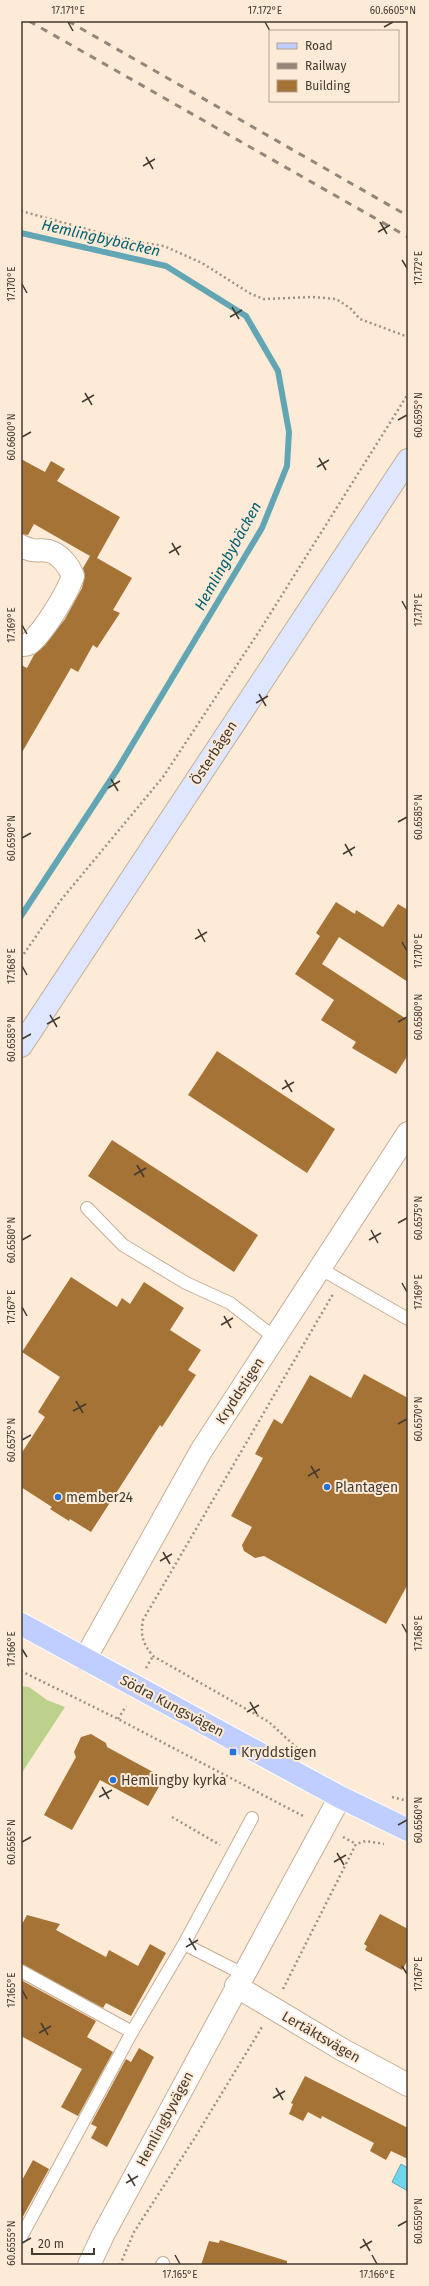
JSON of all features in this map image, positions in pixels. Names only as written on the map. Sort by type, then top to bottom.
[{"type":"main road","name":"Österbågen","points":[[21,1046],[408,460]]},
{"type":"main road","name":"Södra Kungsvägen","points":[[21,1624],[340,1797],[408,1830]]},
{"type":"street","points":[[21,546],[32,552],[48,551],[57,555],[70,569],[73,576],[66,593],[45,625],[29,644],[21,645]]},
{"type":"street","name":"Kryddstigen","points":[[85,1659],[201,1451],[408,1133]]},
{"type":"street","name":"Hemlingbyvägen","points":[[89,2265],[103,2235],[239,1980],[340,1797]]},
{"type":"street","name":"Lertäktsvägen","points":[[239,1980],[273,2008],[349,2053],[408,2085]]},
{"type":"lane","points":[[87,1208],[123,1245],[186,1283],[230,1303],[274,1337]]},
{"type":"lane","points":[[319,1268],[408,1319]]},
{"type":"lane","points":[[21,2237],[132,2032],[184,1944],[252,1818]]},
{"type":"lane","points":[[184,1944],[239,1980]]},
{"type":"lane","points":[[21,1971],[132,2032]]},
{"type":"path","points":[[21,212],[130,241],[164,246],[202,263],[251,294],[264,299],[313,296],[336,299],[350,308],[360,320],[408,337]]},
{"type":"path","points":[[21,958],[61,900],[163,778],[260,630],[408,394]]},
{"type":"path","points":[[300,1750],[269,1722],[153,1656],[145,1646],[140,1632],[142,1620],[341,1281]]},
{"type":"path","points":[[21,1671],[356,1844],[366,1841],[389,1844]]},
{"type":"path","points":[[172,1817],[234,1853]]},
{"type":"path","points":[[120,2265],[134,2232],[194,2140],[273,2008],[356,1844]]},
{"type":"green space","points":[[21,1686],[29,1687],[47,1700],[65,1707],[21,1774]]},
{"type":"water","points":[[401,2164],[408,2168],[408,2191],[392,2182]]},
{"type":"building","points":[[21,459],[45,472],[51,461],[65,469],[57,481],[120,517],[97,558],[132,578],[113,610],[120,613],[97,648],[93,645],[78,672],[71,668],[21,754],[21,665],[27,668],[34,655],[45,645],[65,619],[82,588],[85,576],[83,568],[90,556],[34,524],[28,535],[21,534]]},
{"type":"building","points":[[336,902],[355,914],[356,910],[383,927],[398,904],[408,910],[408,982],[339,937],[322,964],[408,1020],[408,1055],[396,1074],[352,1048],[356,1042],[321,1020],[334,1000],[295,974],[320,936],[316,933]]},
{"type":"building","points":[[217,1051],[335,1129],[307,1173],[188,1095]]},
{"type":"building","points":[[112,1140],[258,1235],[234,1272],[88,1176]]},
{"type":"building","points":[[71,1277],[117,1307],[122,1298],[130,1304],[144,1282],[184,1308],[170,1330],[201,1350],[188,1370],[196,1375],[162,1427],[160,1425],[91,1532],[50,1509],[52,1507],[21,1487],[21,1454],[45,1417],[38,1412],[60,1377],[22,1352]]},
{"type":"building","name":"Plantagen","points":[[364,1374],[408,1398],[408,1584],[386,1624],[264,1556],[255,1558],[244,1551],[242,1545],[252,1527],[231,1516],[263,1458],[255,1454],[274,1419],[282,1424],[310,1375],[351,1398]]},
{"type":"building","name":"Hemlingby kyrka","points":[[91,1734],[106,1743],[107,1747],[164,1778],[148,1806],[100,1780],[72,1830],[44,1815],[76,1757],[74,1752],[81,1737]]},
{"type":"building","points":[[380,1914],[408,1929],[408,1960],[402,1970],[365,1950],[367,1946],[364,1944]]},
{"type":"building","points":[[27,1915],[60,1924],[56,1930],[106,1957],[109,1950],[138,1966],[150,1944],[166,1953],[131,2016],[106,2003],[103,2008],[21,1964],[21,1926]]},
{"type":"building","points":[[21,1980],[96,2021],[87,2037],[113,2052],[78,2116],[61,2107],[82,2069],[21,2036]]},
{"type":"building","points":[[139,2048],[154,2057],[107,2147],[91,2138],[97,2127],[91,2124],[126,2059],[131,2062]]},
{"type":"building","points":[[305,2076],[408,2128],[408,2159],[391,2151],[386,2160],[370,2151],[374,2143],[322,2116],[321,2119],[308,2112],[303,2121],[289,2114],[293,2104],[291,2103]]},
{"type":"building","points":[[33,2160],[49,2169],[21,2220],[21,2182]]},
{"type":"building","points":[[220,2240],[287,2261],[287,2265],[201,2265],[209,2241],[219,2243]]},
{"type":"waterway","name":"Hemlingbybäcken","points":[[21,233],[166,266],[246,316],[278,371],[289,432],[287,466],[262,528],[117,770],[21,916]]},
{"type":"railway","points":[[29,21],[408,237]]},
{"type":"railway","points":[[68,21],[408,216]]},
{"type":"place","name":"Plantagen","points":[[327,1487]]},
{"type":"place","name":"member24","points":[[58,1497]]},
{"type":"place","name":"Kryddstigen","points":[[233,1752]]},
{"type":"place","name":"Hemlingby kyrka","points":[[113,1780]]}]
